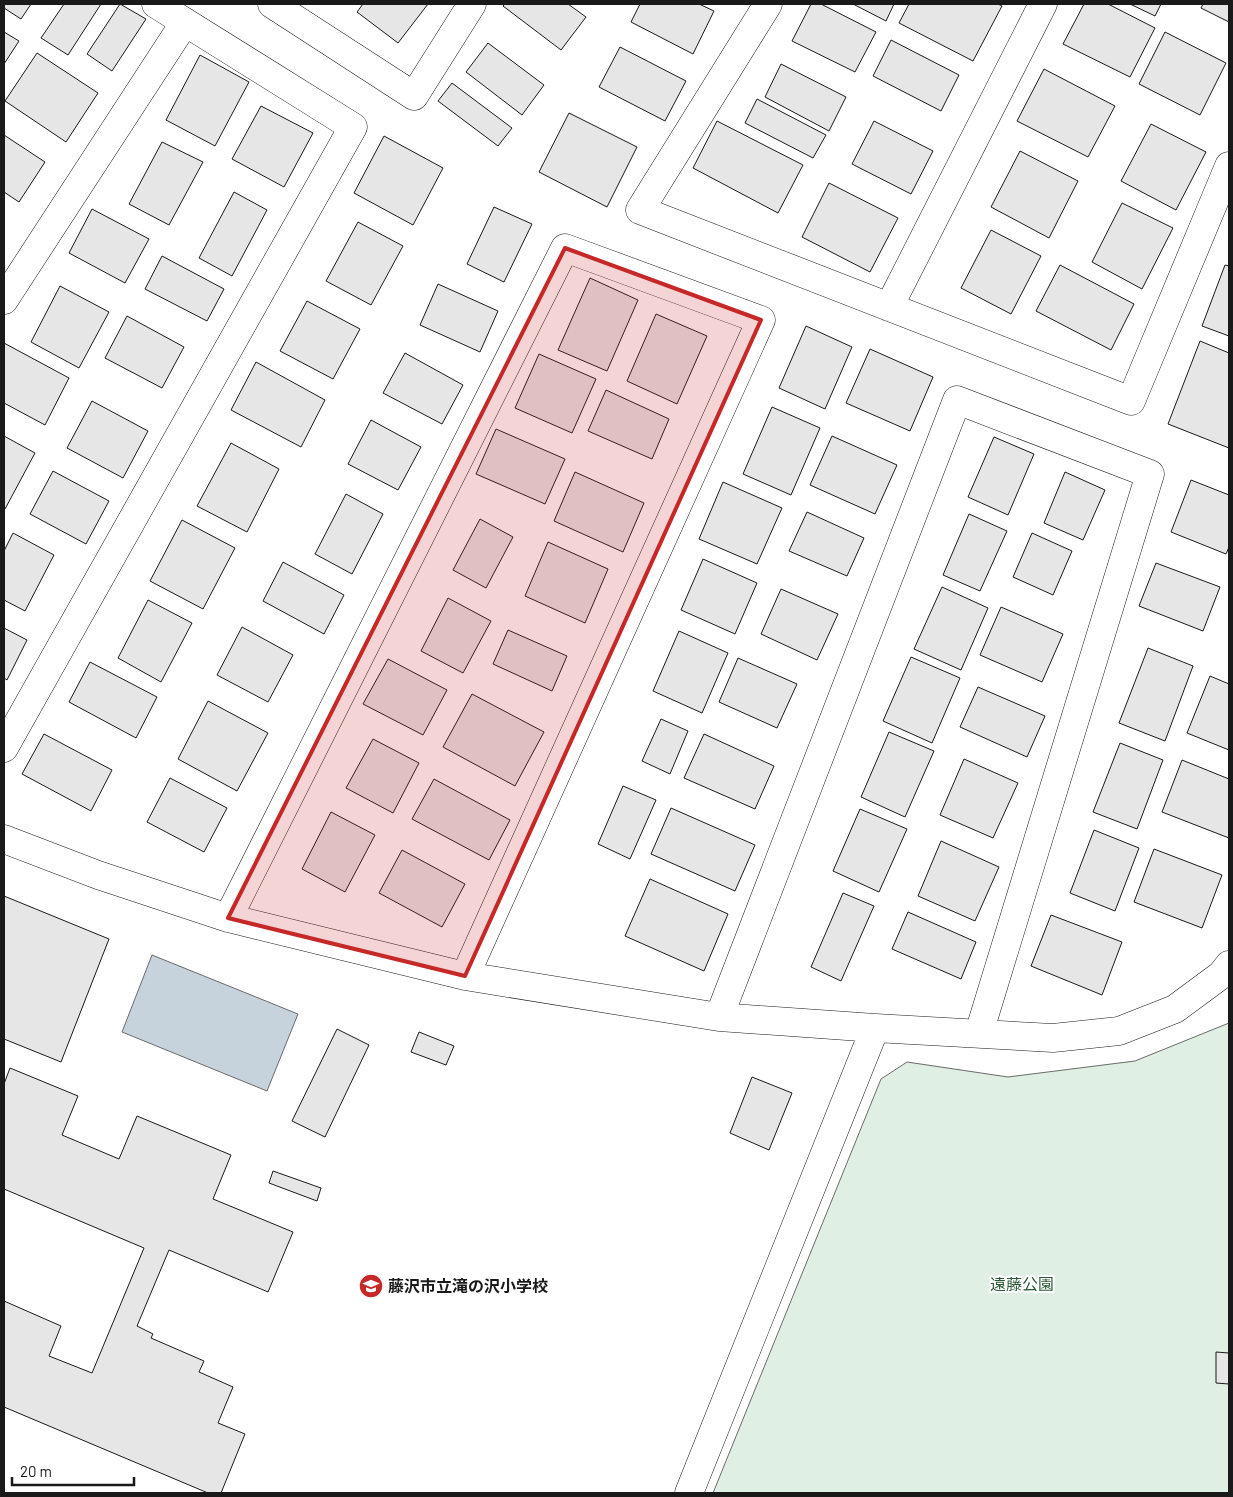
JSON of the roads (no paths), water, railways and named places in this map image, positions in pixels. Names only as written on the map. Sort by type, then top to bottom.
[{"type":"street","points":[[4,748],[354,127],[156,4]]},
{"type":"street","points":[[272,4],[414,96],[472,4]]},
{"type":"street","points":[[768,4],[640,210],[1131,401],[1229,166]]},
{"type":"street","points":[[889,307],[1043,4]]},
{"type":"street","points":[[4,300],[185,22]]},
{"type":"street","points":[[228,918],[565,248],[761,320],[466,976]]},
{"type":"street","points":[[719,1017],[958,400],[1150,474],[979,1034]]},
{"type":"street","points":[[4,839],[98,875],[228,918],[466,976],[719,1017],[1053,1038],[1119,1031],[1175,1009],[1222,974],[1229,965]]},
{"type":"street","points":[[689,1493],[875,1028]]},
{"type":"place","name":"藤沢市立滝の沢小学校","points":[[371,1286]]},
{"type":"park label","name":"遠藤公園","points":[[1022,1284]]}]
